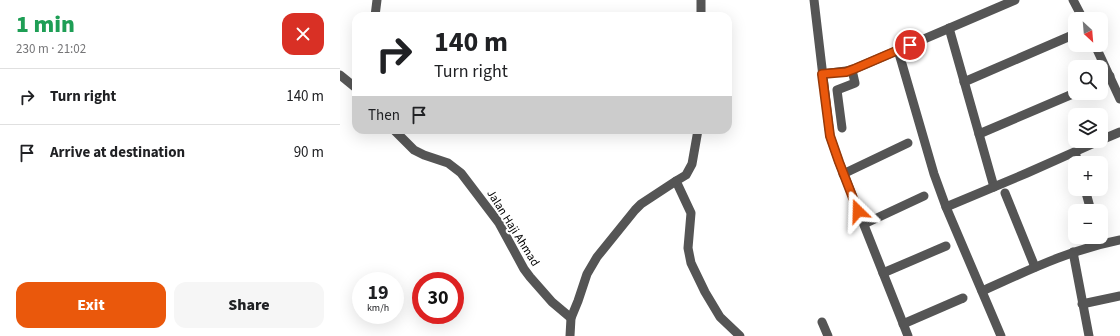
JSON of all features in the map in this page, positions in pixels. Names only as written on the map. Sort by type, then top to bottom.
[{"type":"street","points":[[376,12],[377,0]]},
{"type":"street","points":[[701,0],[701,12]]},
{"type":"street","points":[[814,0],[830,136],[843,174],[908,336]]},
{"type":"street","points":[[822,74],[852,70],[1015,0]]},
{"type":"street","points":[[1073,0],[1079,12]]},
{"type":"street","points":[[949,28],[994,187]]},
{"type":"street","points":[[964,82],[1068,37]]},
{"type":"street","points":[[898,50],[934,174],[946,207],[1001,336]]},
{"type":"street","points":[[1098,52],[1120,100]]},
{"type":"street","points":[[842,128],[837,90],[855,83],[852,70]]},
{"type":"street","points":[[340,75],[352,83]]},
{"type":"street","points":[[979,134],[1068,96]]},
{"type":"street","points":[[1108,137],[1120,132]]},
{"type":"street","name":"Jalan Haji Ahmad","points":[[398,134],[414,150],[424,156],[448,163],[461,173],[499,223],[524,269],[530,277],[552,302],[571,318]]},
{"type":"street","points":[[570,336],[571,318],[587,274],[597,257],[641,204],[686,175],[692,164],[697,134]]},
{"type":"street","points":[[843,174],[908,143]]},
{"type":"street","points":[[946,207],[1084,148]]},
{"type":"street","points":[[1075,152],[1076,156]]},
{"type":"street","points":[[676,181],[691,213],[688,248],[691,263],[705,292],[720,317],[740,336]]},
{"type":"street","points":[[1005,193],[1035,267]]},
{"type":"street","points":[[864,224],[924,196]]},
{"type":"street","points":[[1108,241],[1120,240]]},
{"type":"street","points":[[982,291],[1035,267],[1092,244]]},
{"type":"street","points":[[883,274],[946,246]]},
{"type":"street","points":[[1073,252],[1089,336]]},
{"type":"street","points":[[1082,304],[1120,296]]},
{"type":"street","points":[[903,324],[963,298]]},
{"type":"street","points":[[822,322],[828,336]]},
{"type":"route","points":[[858,211],[830,136],[822,74],[846,72],[910,45]]}]
